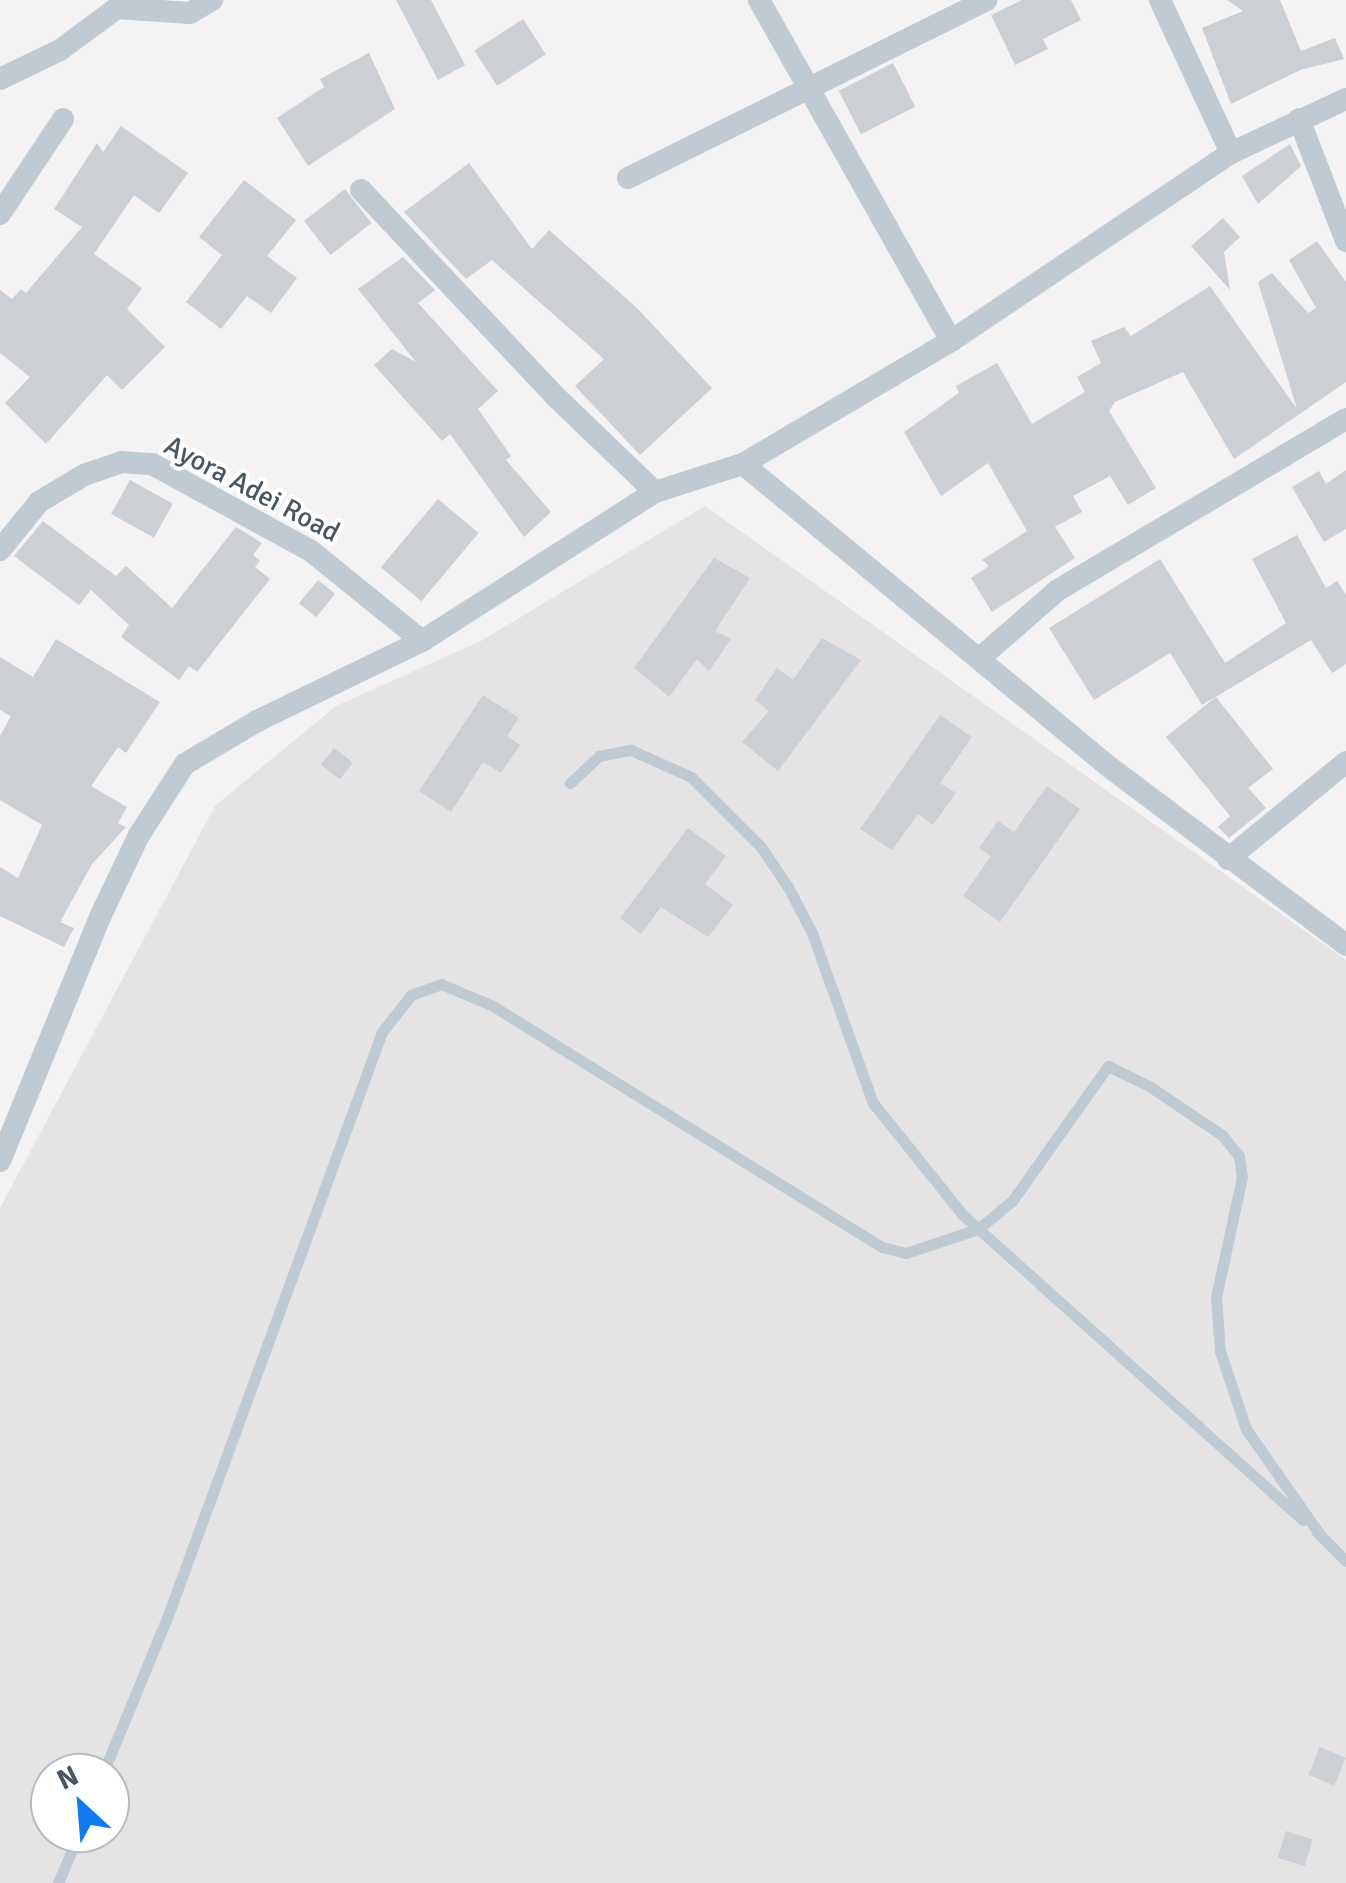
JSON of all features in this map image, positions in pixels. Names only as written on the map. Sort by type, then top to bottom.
[{"type":"street","points":[[0,79],[60,50],[115,4],[190,14],[212,0]]},
{"type":"street","points":[[759,0],[950,342]]},
{"type":"street","points":[[628,178],[804,86],[986,0]]},
{"type":"street","points":[[1160,0],[1231,153]]},
{"type":"street","points":[[0,1161],[101,915],[173,778],[205,748],[422,641],[655,492],[743,464],[950,342],[1231,153],[1346,100]]},
{"type":"street","points":[[0,214],[63,119]]},
{"type":"street","points":[[1300,119],[1346,240]]},
{"type":"street","points":[[361,190],[556,398],[655,492]]},
{"type":"street","points":[[980,658],[1058,590],[1346,419]]},
{"type":"street","name":"Ayora Adei Road","points":[[0,550],[39,502],[84,475],[120,462],[152,464],[311,551],[422,641]]},
{"type":"street","points":[[743,464],[1228,860],[1346,944]]},
{"type":"street","points":[[1228,860],[1346,762]]},
{"type":"lane","points":[[570,783],[599,756],[650,753],[691,777],[761,848],[812,933],[873,1103],[978,1229],[1346,1561]]},
{"type":"lane","points":[[111,1753],[167,1618],[331,1161],[382,1032],[411,995],[441,984],[493,1006],[882,1247],[906,1253],[932,1248],[978,1229],[1012,1201],[1108,1066],[1231,1142],[1242,1177],[1216,1297],[1220,1351],[1246,1429],[1320,1536]]},
{"type":"lane","points":[[58,1883],[71,1853]]},
{"type":"shaded area","points":[[705,506],[1346,960],[1346,1883],[0,1883],[0,1208],[215,806],[336,706],[481,641]]},
{"type":"building","points":[[396,0],[431,0],[465,65],[438,80]]},
{"type":"building","points":[[1022,0],[1071,0],[1081,20],[1043,39],[1048,49],[1015,65],[991,15]]},
{"type":"building","points":[[1227,0],[1280,0],[1301,51],[1335,38],[1344,59],[1300,70],[1231,104],[1202,28],[1243,11]]},
{"type":"building","points":[[523,19],[546,54],[497,86],[474,51]]},
{"type":"building","points":[[369,53],[395,109],[308,166],[277,118],[324,87],[320,79]]},
{"type":"building","points":[[893,63],[915,107],[861,134],[839,91]]},
{"type":"building","points":[[121,126],[188,173],[159,213],[134,195],[94,254],[142,288],[127,309],[165,347],[122,390],[107,375],[46,444],[5,403],[30,377],[0,353],[0,290],[12,299],[21,289],[26,293],[82,227],[54,209],[97,143],[103,152]]},
{"type":"building","points":[[1290,144],[1301,166],[1258,204],[1242,176]]},
{"type":"building","points":[[469,163],[532,249],[549,230],[637,308],[712,388],[640,455],[575,386],[604,359],[492,260],[466,279],[404,212]]},
{"type":"building","points":[[244,180],[296,220],[267,256],[297,278],[271,313],[247,296],[221,329],[186,302],[222,255],[199,237]]},
{"type":"building","points":[[345,189],[371,223],[330,255],[304,221]]},
{"type":"building","points":[[1223,218],[1240,237],[1224,252],[1230,290],[1191,246]]},
{"type":"building","points":[[1317,241],[1346,282],[1346,382],[1234,459],[1183,372],[1115,402],[1109,411],[1156,488],[1128,505],[1110,476],[1073,496],[1082,512],[1055,527],[1075,558],[992,612],[971,578],[989,566],[982,560],[1027,531],[988,463],[941,496],[904,432],[959,393],[956,386],[997,363],[1032,424],[1085,392],[1077,377],[1101,363],[1091,341],[1124,327],[1131,336],[1210,286],[1297,409],[1258,282],[1272,273],[1308,313],[1316,308],[1289,260]]},
{"type":"building","points":[[403,257],[435,290],[418,303],[498,391],[478,409],[511,456],[506,460],[551,512],[524,537],[450,434],[442,441],[374,365],[392,349],[416,362],[358,289]]},
{"type":"building","points":[[1346,470],[1346,529],[1324,542],[1292,487],[1319,471],[1326,484]]},
{"type":"building","points":[[130,480],[173,504],[154,538],[111,514]]},
{"type":"building","points":[[438,499],[479,533],[421,601],[381,567]]},
{"type":"building","points":[[43,521],[116,576],[126,566],[172,608],[236,527],[262,543],[253,555],[260,561],[255,567],[270,579],[197,672],[189,666],[179,680],[121,637],[129,625],[91,590],[79,605],[14,556]]},
{"type":"building","points":[[1297,535],[1326,588],[1337,581],[1346,595],[1346,664],[1332,673],[1311,640],[1202,705],[1170,653],[1094,700],[1049,628],[1160,559],[1225,663],[1286,623],[1252,559]]},
{"type":"building","points":[[714,558],[750,578],[715,631],[731,639],[709,671],[697,659],[669,697],[634,668]]},
{"type":"building","points":[[318,580],[335,594],[316,617],[299,603]]},
{"type":"building","points":[[822,638],[861,660],[778,771],[742,742],[769,711],[755,700],[777,668],[793,680]]},
{"type":"building","points":[[56,639],[160,702],[126,753],[118,747],[91,786],[127,807],[118,823],[126,827],[92,864],[60,922],[74,928],[64,947],[0,916],[0,867],[18,878],[42,825],[0,800],[0,736],[11,716],[0,710],[0,657],[33,677]]},
{"type":"building","points":[[483,695],[519,718],[507,736],[520,745],[501,773],[483,762],[451,812],[419,791]]},
{"type":"building","points":[[1216,697],[1273,769],[1248,788],[1266,808],[1229,838],[1218,827],[1230,816],[1166,737]]},
{"type":"building","points":[[940,715],[972,737],[940,783],[956,793],[933,825],[918,814],[892,850],[860,829]]},
{"type":"building","points":[[334,748],[353,763],[340,779],[321,765]]},
{"type":"building","points":[[1047,786],[1080,809],[1000,922],[963,896],[991,856],[979,848],[998,821],[1014,832]]},
{"type":"building","points":[[688,828],[726,856],[705,884],[733,905],[708,937],[661,907],[641,934],[620,918]]},
{"type":"building","points":[[1320,1747],[1346,1758],[1334,1786],[1308,1775]]},
{"type":"building","points":[[1286,1831],[1313,1839],[1305,1866],[1278,1858]]}]
